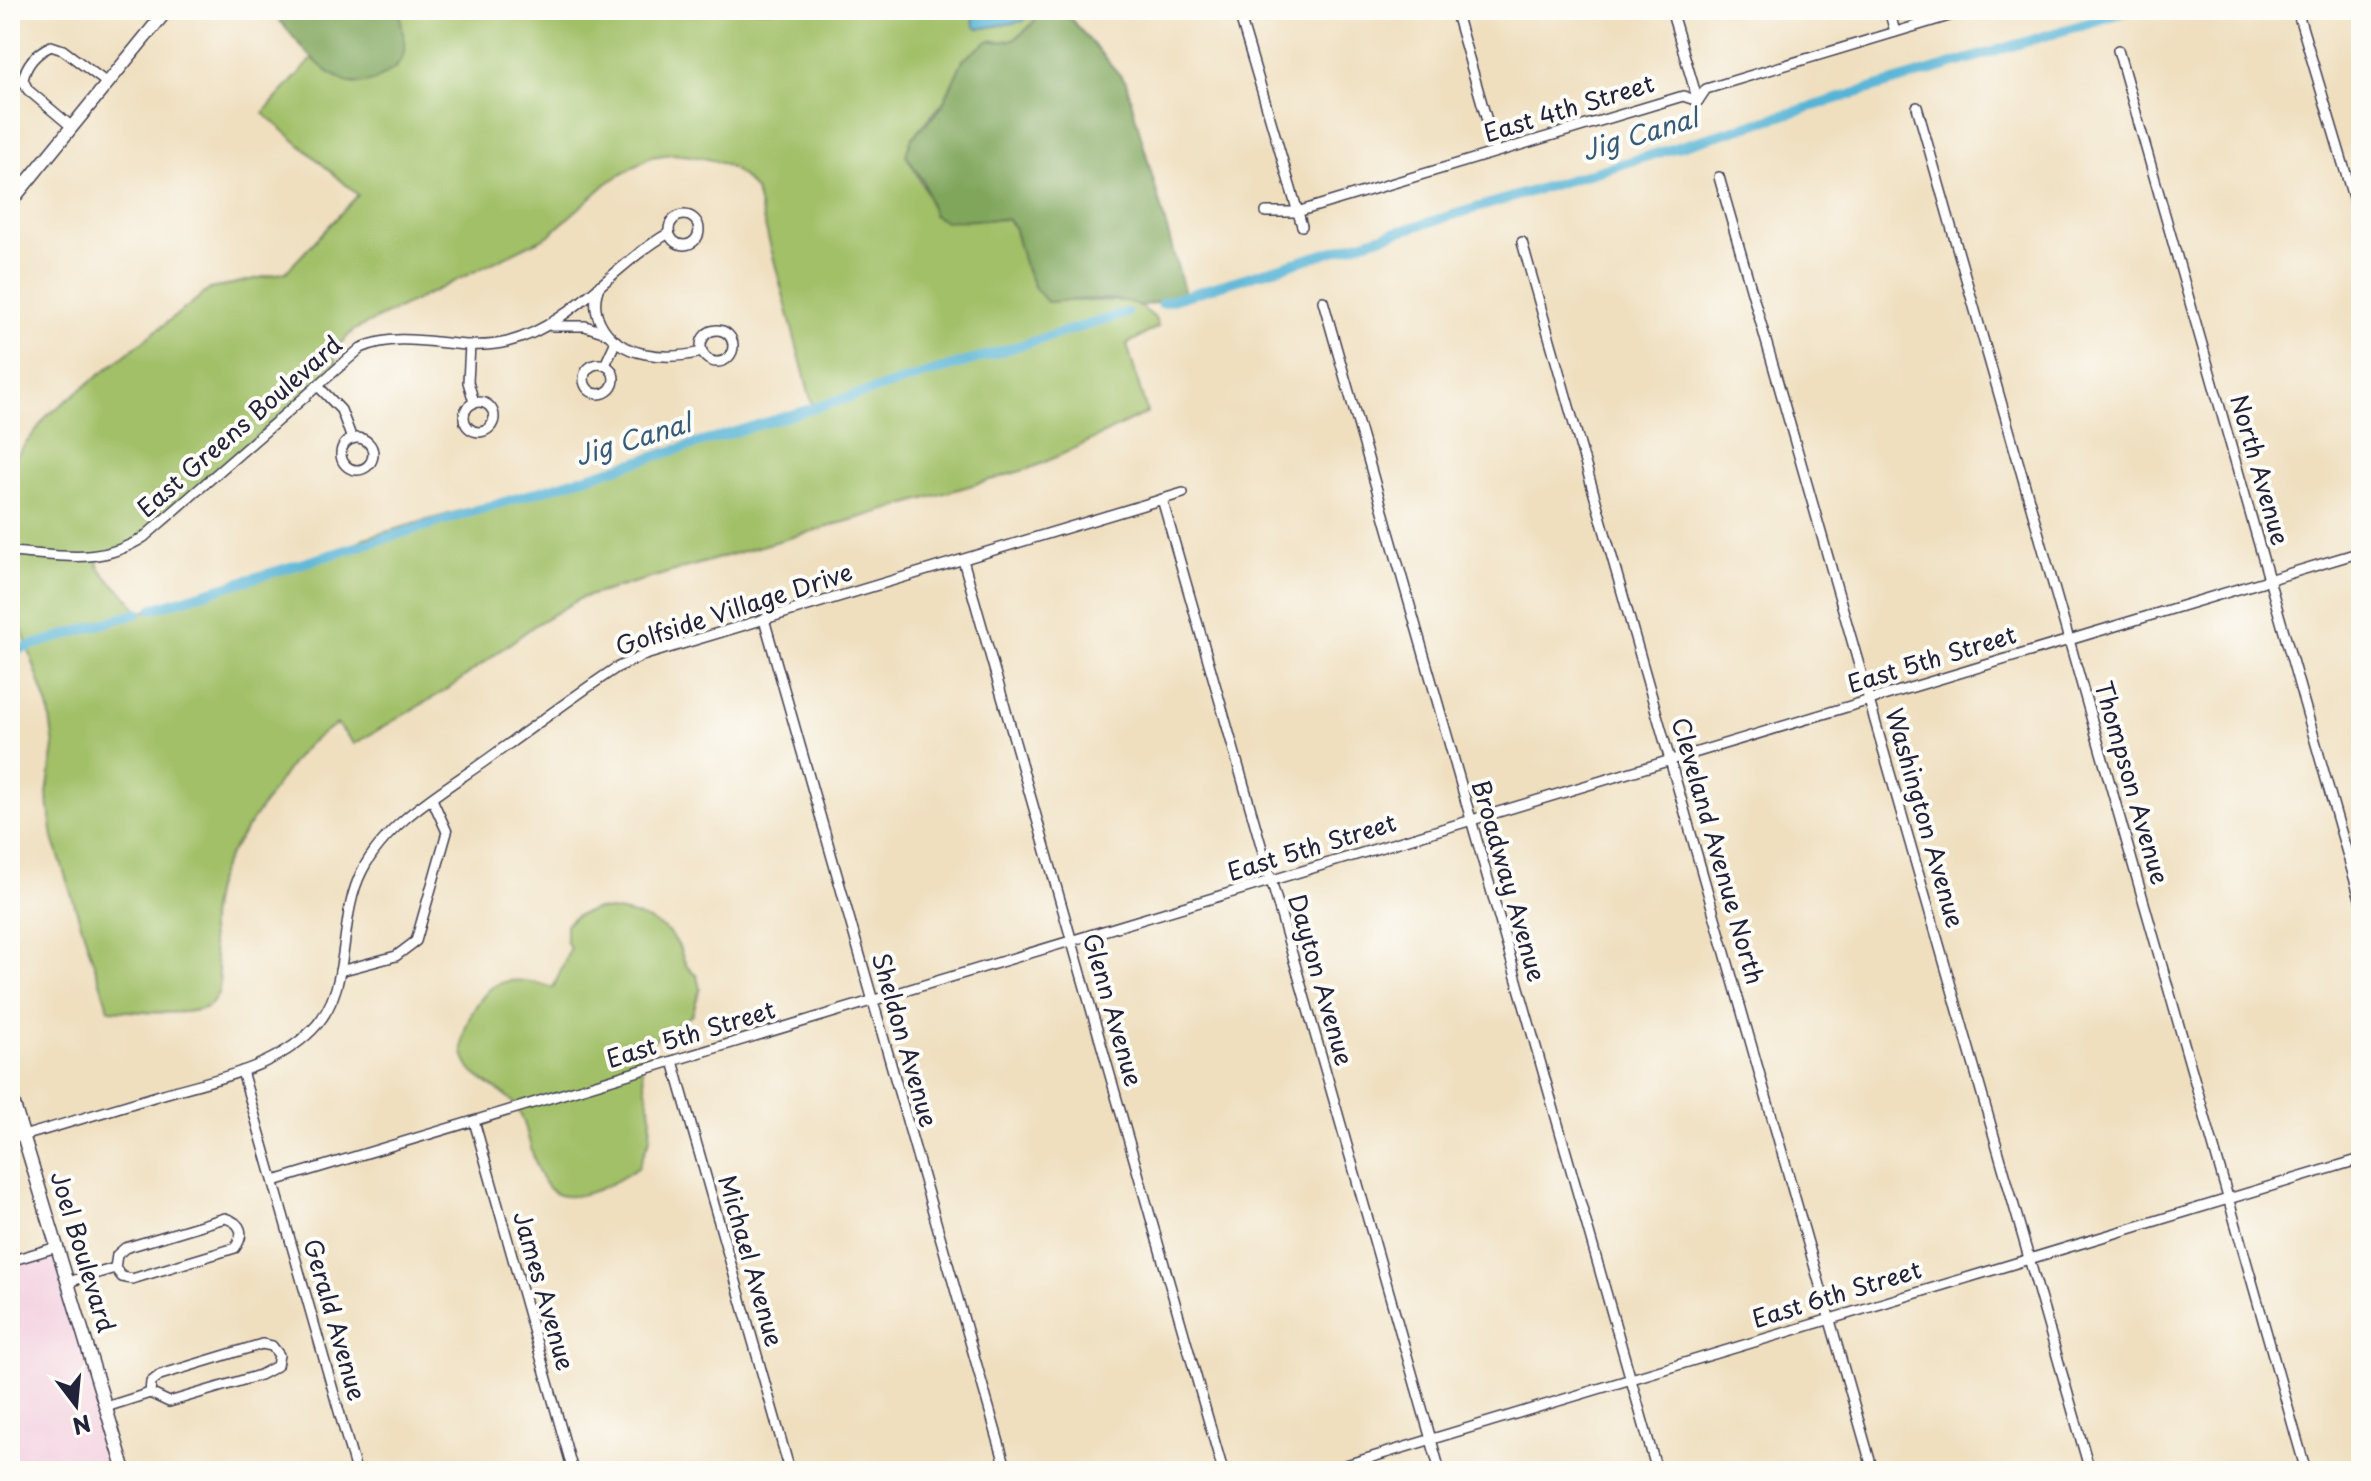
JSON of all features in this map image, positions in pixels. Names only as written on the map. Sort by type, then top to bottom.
[{"type":"main road","points":[[11,199],[165,10]]},
{"type":"main road","name":"Joel Boulevard","points":[[10,1092],[17,1136],[57,1247],[125,1471]]},
{"type":"street","points":[[1238,10],[1302,226]]},
{"type":"street","points":[[1455,10],[1496,152]]},
{"type":"street","points":[[1671,10],[1698,101]]},
{"type":"street","points":[[1889,10],[1895,32]]},
{"type":"street","name":"East 4th Street","points":[[1266,212],[1297,212],[1683,96],[1698,101],[1706,89],[1969,10]]},
{"type":"street","points":[[2297,10],[2361,224]]},
{"type":"street","points":[[72,127],[28,90],[23,80],[25,69],[40,51],[51,46],[63,50],[107,83]]},
{"type":"street","name":"North Avenue","points":[[2118,50],[2361,902]]},
{"type":"street","name":"Thompson Avenue","points":[[1917,107],[2306,1471]]},
{"type":"street","name":"Washington Avenue","points":[[1719,177],[2090,1471]]},
{"type":"street","name":"East Greens Boulevard","points":[[10,552],[86,558],[110,555],[132,545],[351,355],[373,343],[408,339],[470,345],[506,342],[545,327],[669,233]]},
{"type":"street","name":"Cleveland Avenue North","points":[[1522,242],[1873,1471]]},
{"type":"street","points":[[605,279],[596,293],[596,308],[606,333],[616,341],[651,355],[702,352]]},
{"type":"street","name":"Broadway Avenue","points":[[1323,301],[1657,1471]]},
{"type":"street","name":"East Greens Boulevard","points":[[545,327],[585,326],[606,333]]},
{"type":"street","points":[[605,365],[616,341]]},
{"type":"street","points":[[470,345],[468,382],[474,402]]},
{"type":"street","points":[[317,385],[341,410],[352,439]]},
{"type":"street","name":"Golfside Village Drive","points":[[17,1136],[242,1071],[280,1054],[312,1030],[331,1003],[340,971],[345,917],[363,868],[394,829],[616,668],[642,656],[1183,493]]},
{"type":"street","name":"Dayton Avenue","points":[[1162,499],[1440,1471]]},
{"type":"street","name":"East 5th Street","points":[[274,1181],[2361,552]]},
{"type":"street","name":"Glenn Avenue","points":[[963,560],[1223,1471]]},
{"type":"street","name":"Sheldon Avenue","points":[[764,619],[1007,1471]]},
{"type":"street","points":[[340,971],[396,956],[416,941],[447,832],[432,799]]},
{"type":"street","name":"Michael Avenue","points":[[673,1061],[790,1471]]},
{"type":"street","name":"Gerald Avenue","points":[[242,1071],[356,1471]]},
{"type":"street","name":"James Avenue","points":[[474,1121],[573,1471]]},
{"type":"street","name":"East 6th Street","points":[[1326,1471],[2361,1159]]},
{"type":"street","points":[[225,1218],[235,1221],[241,1229],[241,1240],[235,1248],[193,1262],[132,1279],[122,1277],[115,1268],[117,1255],[139,1243],[225,1218]]},
{"type":"street","points":[[10,1261],[57,1247]]},
{"type":"street","points":[[68,1282],[115,1268]]},
{"type":"street","points":[[106,1407],[150,1393],[169,1402],[260,1375],[277,1366],[279,1355],[272,1346],[262,1344],[160,1375],[151,1382],[150,1393]]},
{"type":"shaded area","points":[[53,1249],[120,1471],[10,1471],[10,1262]]},
{"type":"green space","points":[[270,10],[401,10],[405,42],[403,57],[379,78],[363,83],[348,82],[318,64]]},
{"type":"green space","points":[[401,10],[972,10],[974,25],[978,29],[1024,21],[1025,10],[1043,10],[1018,36],[996,42],[912,138],[906,155],[945,221],[1007,219],[1014,227],[1035,288],[1068,301],[1134,301],[1155,318],[1158,327],[1127,344],[1147,413],[1028,469],[581,598],[535,625],[448,689],[354,744],[337,724],[311,742],[293,761],[224,865],[210,917],[211,940],[220,982],[211,1004],[178,1012],[109,1010],[53,838],[47,794],[54,746],[49,710],[10,594],[13,460],[48,415],[210,289],[286,272],[358,195],[263,113],[314,57],[335,76],[352,84],[371,81],[396,68],[404,43],[399,26]],"holes":[[[685,155],[709,159],[729,167],[756,192],[814,411],[364,538],[338,556],[138,613],[97,564],[99,560],[136,547],[337,364],[332,352],[354,330],[548,236],[607,183],[651,157]]]},
{"type":"green space","points":[[1043,10],[1064,11],[1126,82],[1185,294],[1139,307],[1110,299],[1047,302],[1035,288],[1024,264],[1014,227],[1007,219],[945,221],[933,215],[923,181],[906,155],[912,138],[941,108],[963,60],[989,40],[1007,41],[1021,35]]},
{"type":"green space","points":[[596,909],[630,914],[664,929],[672,936],[687,966],[697,976],[700,989],[692,1015],[647,1044],[640,1058],[651,1114],[650,1138],[638,1168],[589,1193],[559,1195],[544,1182],[539,1172],[517,1108],[469,1067],[464,1057],[464,1035],[478,1003],[499,984],[517,980],[553,988],[570,949],[566,940],[566,924],[576,916]]},
{"type":"water","points":[[972,10],[1025,10],[1024,21],[978,29],[974,26]]},
{"type":"waterway","name":"Jig Canal","points":[[1162,303],[2131,10]]},
{"type":"waterway","name":"Jig Canal","points":[[152,609],[1127,313]]},
{"type":"waterway","name":"Jig Canal","points":[[10,652],[138,613]]}]
